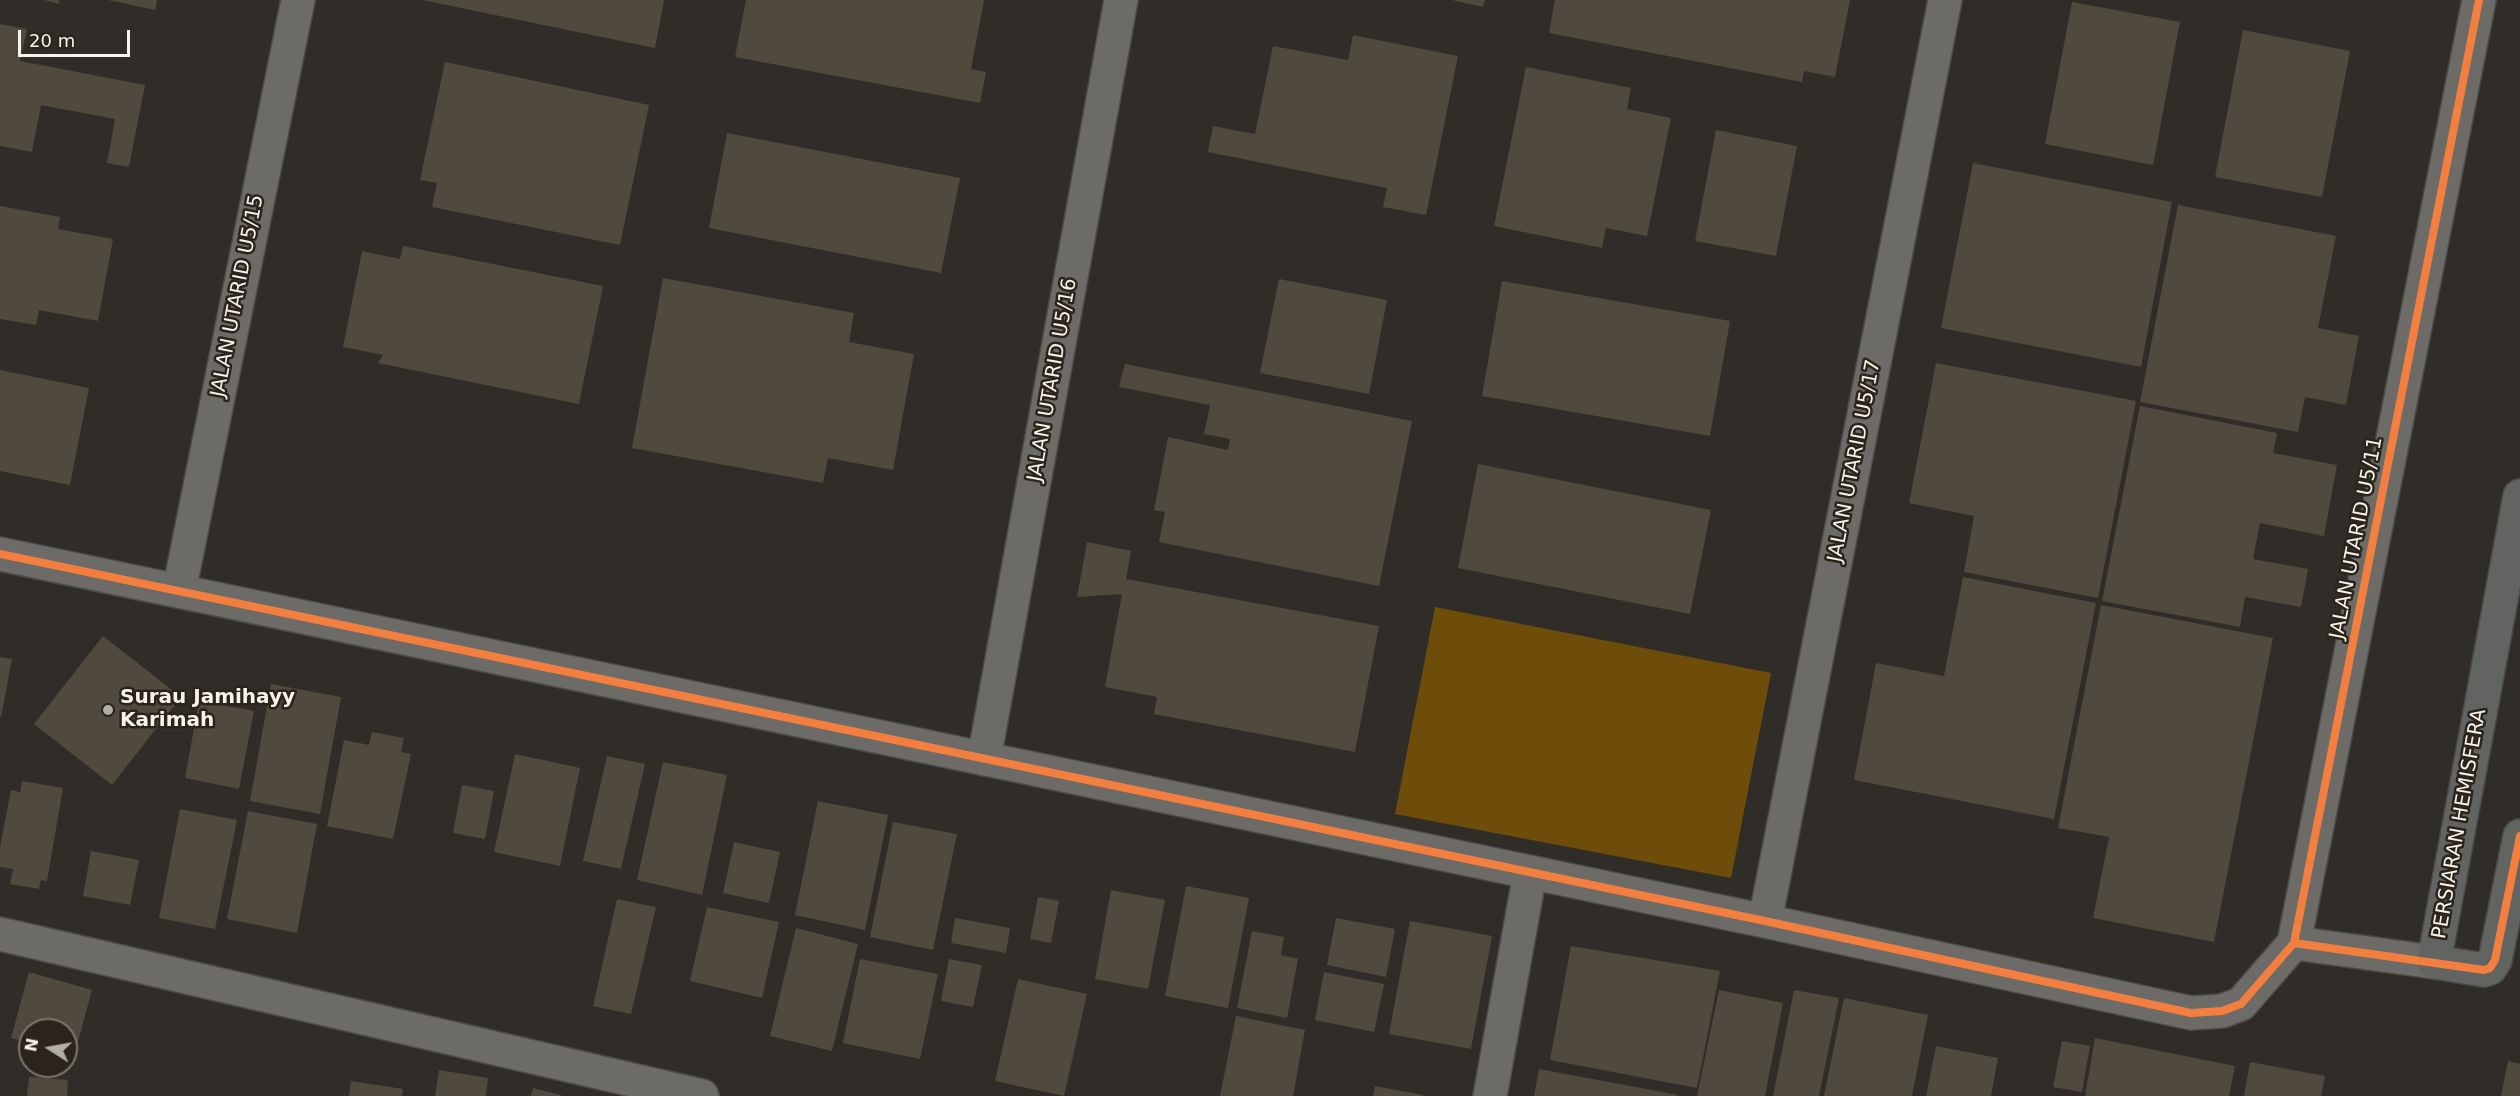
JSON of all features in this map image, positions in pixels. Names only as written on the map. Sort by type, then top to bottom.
[{"type":"street","name":"JALAN UTARID U5/15","points":[[179,591],[298,0]]},
{"type":"street","name":"JALAN UTARID U5/16","points":[[984,759],[1121,0]]},
{"type":"street","name":"JALAN UTARID U5/17","points":[[1765,921],[1945,0]]},
{"type":"street","name":"JALAN UTARID U5/11","points":[[2294,943],[2479,0]]},
{"type":"street","name":"PERSIARAN HEMISFERA","points":[[2520,496],[2434,962],[2484,970],[2490,968],[2495,960],[2520,836]]},
{"type":"street","points":[[0,554],[1765,921],[2191,1013],[2222,1011],[2241,1004],[2294,943],[2434,962]]},
{"type":"street","points":[[1490,1096],[1530,873]]},
{"type":"street","points":[[0,934],[702,1096]]},
{"type":"shaded area","points":[[1435,607],[1771,673],[1731,878],[1395,814]]},
{"type":"building","points":[[44,0],[59,0],[59,4]]},
{"type":"building","points":[[108,0],[157,0],[155,10]]},
{"type":"building","points":[[422,0],[664,0],[655,48]]},
{"type":"building","points":[[746,0],[984,0],[971,69],[986,72],[980,103],[735,57]]},
{"type":"building","points":[[1452,0],[1485,0],[1483,7]]},
{"type":"building","points":[[1555,0],[1850,0],[1835,77],[1804,71],[1802,82],[1549,33]]},
{"type":"building","points":[[2072,2],[2180,22],[2153,165],[2045,144]]},
{"type":"building","points":[[0,24],[27,29],[20,61],[145,85],[129,167],[107,163],[115,119],[41,105],[32,152],[0,146]]},
{"type":"building","points":[[2243,30],[2350,51],[2322,197],[2215,177]]},
{"type":"building","points":[[1353,35],[1458,56],[1426,215],[1383,207],[1387,188],[1208,152],[1213,126],[1255,134],[1273,46],[1348,60]]},
{"type":"building","points":[[445,62],[649,105],[620,245],[432,207],[437,183],[420,180]]},
{"type":"building","points":[[1526,67],[1631,88],[1627,109],[1671,118],[1647,236],[1606,228],[1602,248],[1494,226]]},
{"type":"building","points":[[1716,130],[1797,146],[1776,256],[1695,241]]},
{"type":"building","points":[[727,133],[960,178],[941,273],[709,228]]},
{"type":"building","points":[[1973,163],[2172,202],[2141,367],[1941,328]]},
{"type":"building","points":[[2178,205],[2336,236],[2318,328],[2359,336],[2346,405],[2305,397],[2298,432],[2140,402]]},
{"type":"building","points":[[0,206],[60,217],[58,229],[113,239],[98,321],[39,310],[36,325],[0,319]]},
{"type":"building","points":[[403,246],[603,286],[579,404],[378,363],[383,355],[343,347],[362,251],[400,259]]},
{"type":"building","points":[[663,278],[854,313],[849,342],[914,354],[893,470],[828,458],[823,483],[632,448]]},
{"type":"building","points":[[1279,279],[1387,300],[1369,394],[1260,373]]},
{"type":"building","points":[[1502,281],[1730,321],[1710,436],[1482,396]]},
{"type":"building","points":[[1936,363],[2136,401],[2098,598],[1964,572],[1974,516],[1909,503]]},
{"type":"building","points":[[1125,364],[1412,421],[1379,586],[1159,542],[1165,512],[1154,510],[1168,437],[1228,450],[1230,439],[1204,434],[1210,405],[1119,387]]},
{"type":"building","points":[[0,370],[89,388],[70,485],[0,471]]},
{"type":"building","points":[[2140,406],[2277,433],[2273,453],[2337,465],[2324,536],[2260,523],[2253,559],[2308,569],[2301,607],[2245,597],[2240,627],[2102,601]]},
{"type":"building","points":[[1478,464],[1711,510],[1690,614],[1458,568]]},
{"type":"building","points":[[1087,542],[1131,551],[1126,579],[1379,626],[1355,752],[1154,714],[1157,697],[1105,687],[1122,594],[1077,597]]},
{"type":"building","points":[[1963,577],[2096,603],[2054,819],[1854,780],[1876,663],[1944,676]]},
{"type":"building","points":[[2101,605],[2273,638],[2214,942],[2093,918],[2109,837],[2058,828]]},
{"type":"building","name":"Surau Jamihayy Karimah","points":[[103,636],[181,697],[112,785],[34,724]]},
{"type":"building","points":[[0,657],[12,659],[1,717],[0,717]]},
{"type":"building","points":[[271,684],[341,697],[320,814],[250,801]]},
{"type":"building","points":[[199,701],[254,711],[239,789],[185,778]]},
{"type":"building","points":[[372,732],[404,738],[401,752],[411,754],[393,839],[327,826],[344,740],[369,745]]},
{"type":"building","points":[[515,754],[580,768],[560,866],[494,852]]},
{"type":"building","points":[[607,756],[645,764],[621,869],[583,861]]},
{"type":"building","points":[[663,762],[727,775],[702,895],[637,880]]},
{"type":"building","points":[[22,781],[63,788],[47,881],[41,880],[39,889],[10,884],[13,869],[0,867],[0,847],[11,790],[20,792]]},
{"type":"building","points":[[462,785],[494,791],[485,839],[453,833]]},
{"type":"building","points":[[818,801],[888,815],[865,930],[795,915]]},
{"type":"building","points":[[180,809],[237,820],[215,929],[159,918]]},
{"type":"building","points":[[248,811],[317,824],[297,933],[227,919]]},
{"type":"building","points":[[893,822],[957,834],[933,950],[870,937]]},
{"type":"building","points":[[734,842],[780,852],[769,903],[723,893]]},
{"type":"building","points":[[91,851],[139,860],[130,905],[83,896]]},
{"type":"building","points":[[1186,886],[1249,898],[1228,1008],[1165,996]]},
{"type":"building","points":[[1111,890],[1165,900],[1148,989],[1095,979]]},
{"type":"building","points":[[1038,897],[1059,901],[1051,943],[1030,939]]},
{"type":"building","points":[[617,899],[656,907],[631,1014],[593,1006]]},
{"type":"building","points":[[707,907],[779,922],[762,998],[690,981]]},
{"type":"building","points":[[955,918],[1010,928],[1006,953],[951,943]]},
{"type":"building","points":[[1336,918],[1395,929],[1386,977],[1327,965]]},
{"type":"building","points":[[1410,921],[1492,936],[1471,1049],[1389,1034]]},
{"type":"building","points":[[796,928],[858,944],[832,1051],[770,1036]]},
{"type":"building","points":[[1252,931],[1284,937],[1281,955],[1298,959],[1287,1018],[1237,1008]]},
{"type":"building","points":[[1571,946],[1720,971],[1697,1088],[1550,1060]]},
{"type":"building","points":[[860,959],[938,974],[920,1059],[843,1043]]},
{"type":"building","points":[[949,959],[982,965],[973,1007],[941,1001]]},
{"type":"building","points":[[29,972],[92,990],[78,1041],[78,1018],[18,1018],[18,1040],[11,1038]]},
{"type":"building","points":[[1324,972],[1384,984],[1374,1032],[1315,1020]]},
{"type":"building","points":[[1018,979],[1087,994],[1064,1096],[995,1081]]},
{"type":"building","points":[[1719,990],[1783,1003],[1765,1096],[1697,1096]]},
{"type":"building","points":[[1794,990],[1839,998],[1819,1096],[1773,1096]]},
{"type":"building","points":[[1844,998],[1928,1015],[1912,1096],[1824,1096]]},
{"type":"building","points":[[1236,1016],[1305,1030],[1293,1096],[1220,1096]]},
{"type":"building","points":[[2095,1038],[2235,1066],[2229,1096],[2085,1096]]},
{"type":"building","points":[[2062,1041],[2090,1046],[2082,1092],[2053,1087]]},
{"type":"building","points":[[1936,1046],[1998,1058],[1991,1096],[1926,1096]]},
{"type":"building","points":[[2508,1061],[2520,1064],[2520,1096],[2501,1096]]},
{"type":"building","points":[[2250,1062],[2325,1076],[2321,1096],[2244,1096]]},
{"type":"building","points":[[1539,1069],[1678,1095],[1678,1096],[1534,1096]]},
{"type":"building","points":[[439,1070],[488,1078],[486,1096],[435,1096]]},
{"type":"building","points":[[29,1078],[68,1080],[67,1096],[27,1096]]},
{"type":"building","points":[[351,1081],[403,1089],[402,1096],[349,1096]]},
{"type":"building","points":[[1375,1086],[1423,1095],[1423,1096],[1373,1096]]},
{"type":"building","points":[[533,1088],[561,1095],[561,1096],[531,1096]]},
{"type":"cycle path","points":[[2479,0],[2294,943],[2484,970],[2490,968],[2495,960],[2520,836]]},
{"type":"cycle path","points":[[0,554],[1765,921],[2191,1013],[2222,1011],[2241,1004],[2294,943]]},
{"type":"place","name":"Surau Jamihayy Karimah","points":[[108,710]]}]
